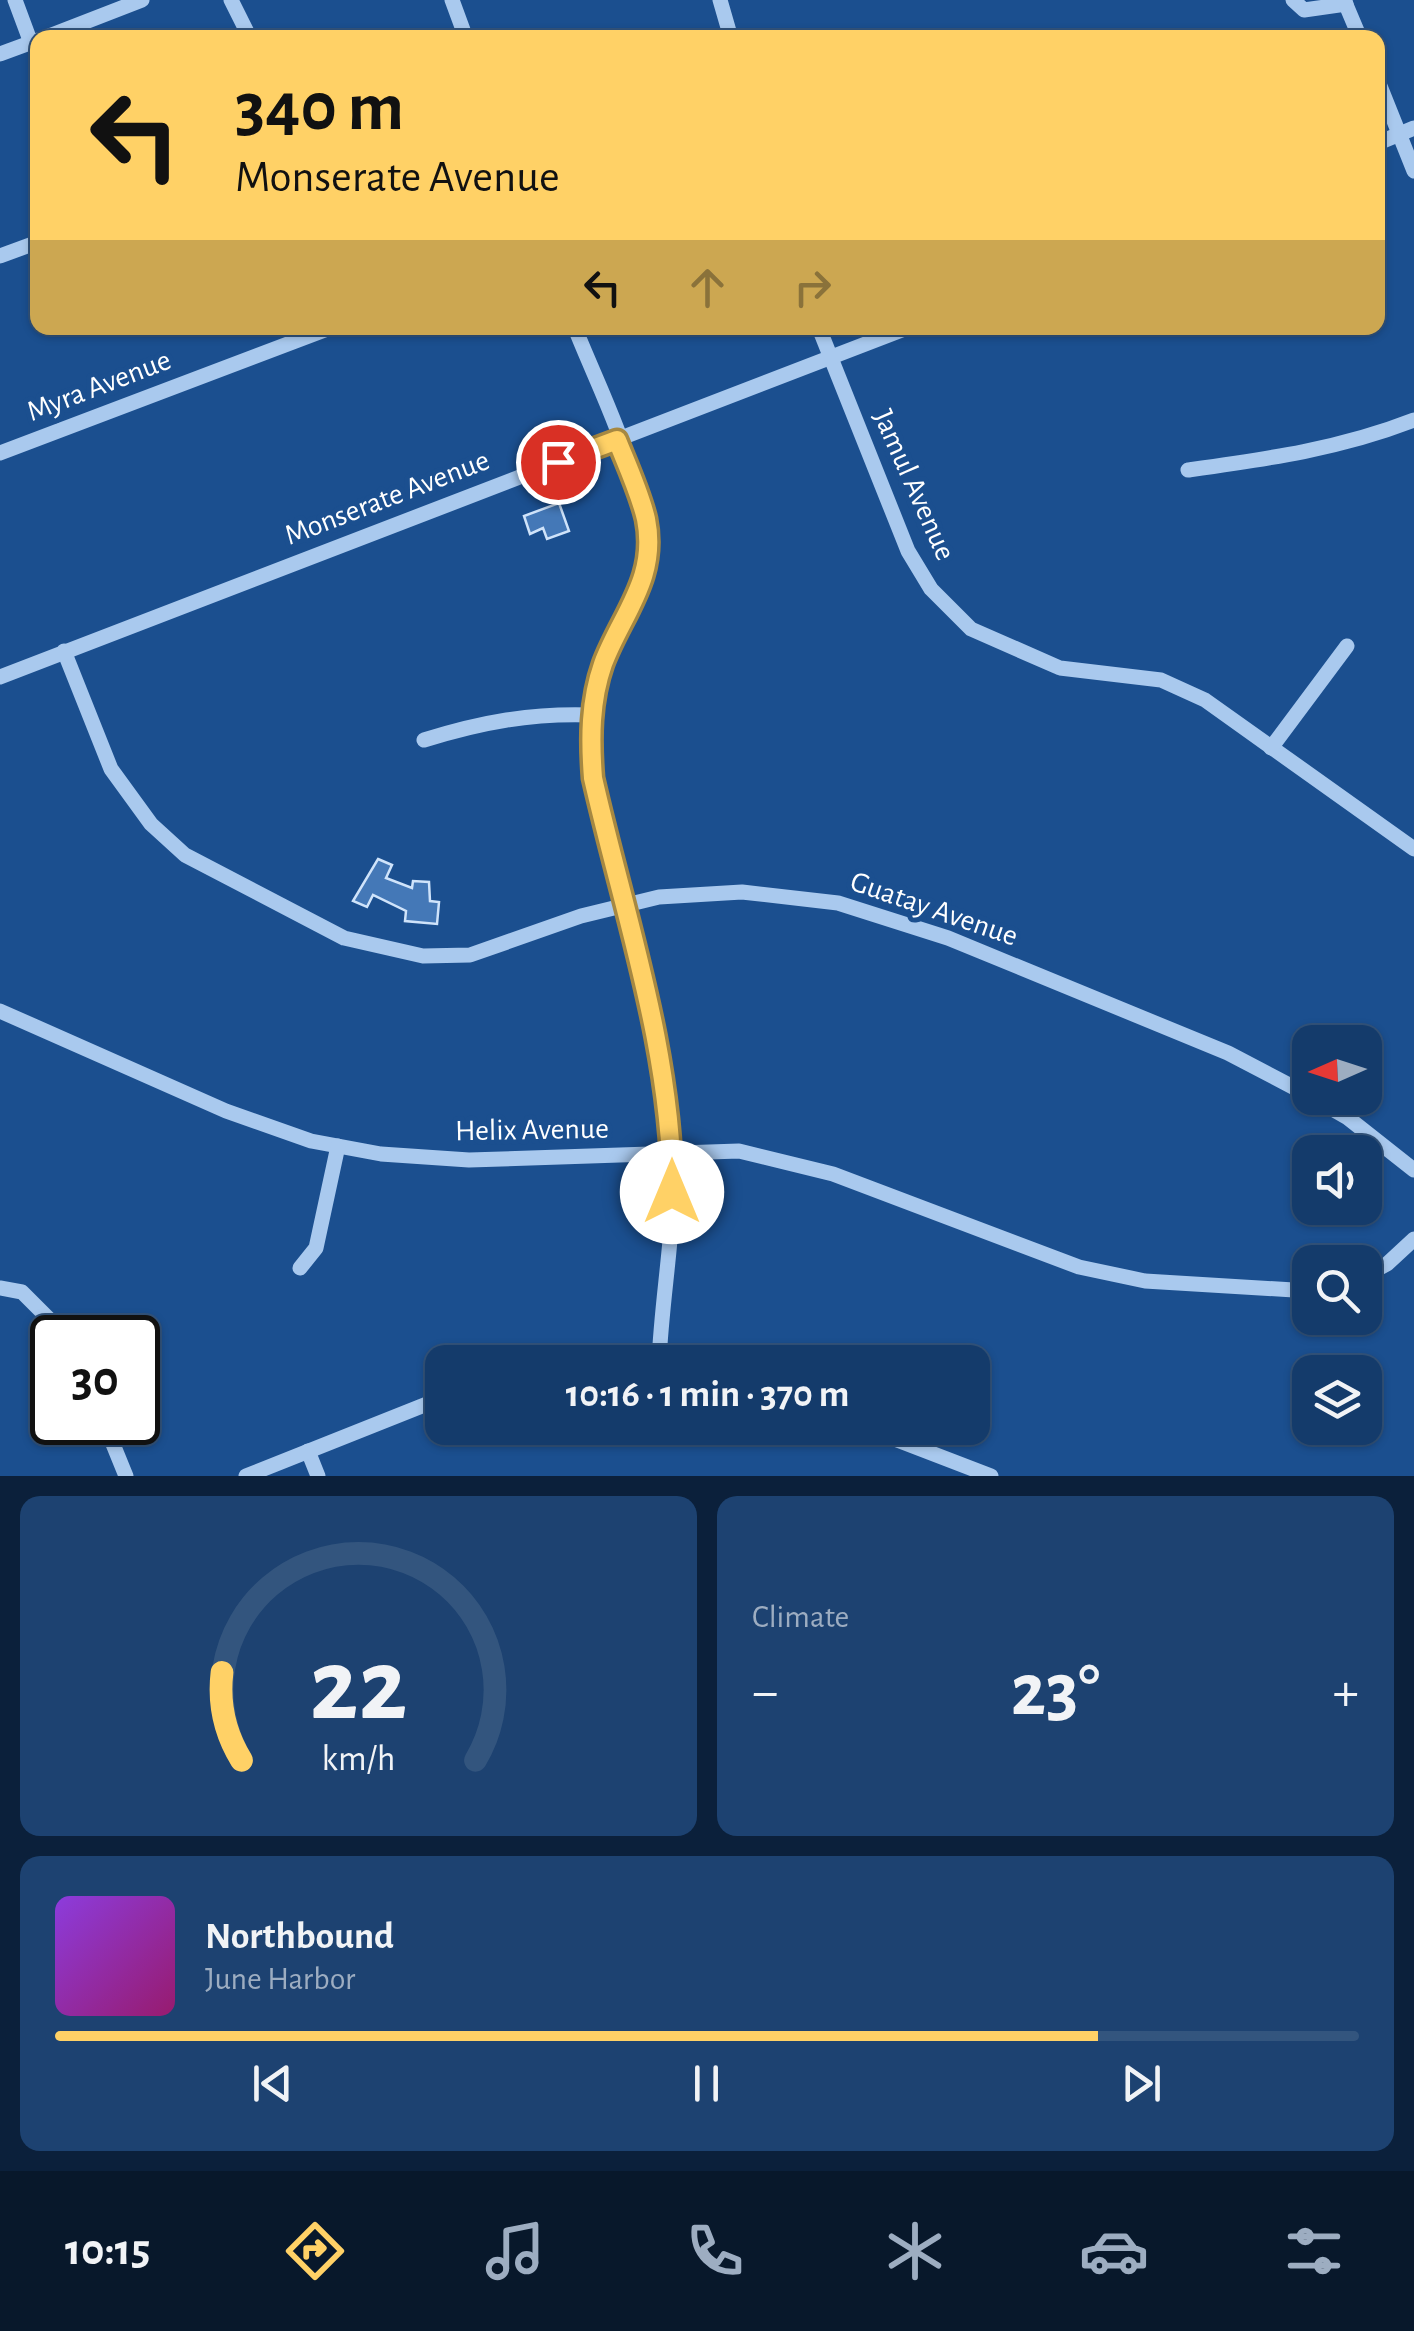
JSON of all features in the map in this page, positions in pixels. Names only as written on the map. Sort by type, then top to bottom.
[{"type":"street","points":[[14,0],[32,30]]},
{"type":"street","points":[[64,30],[142,0]]},
{"type":"street","points":[[231,0],[246,30]]},
{"type":"street","points":[[452,0],[463,30]]},
{"type":"street","points":[[720,0],[729,30]]},
{"type":"street","points":[[1293,0],[1304,10],[1345,2],[1357,30]]},
{"type":"street","points":[[0,54],[30,43]]},
{"type":"street","points":[[1385,93],[1407,132],[1414,171]]},
{"type":"street","points":[[0,256],[30,245]]},
{"type":"street","name":"Myra Avenue","points":[[0,452],[311,335]]},
{"type":"street","points":[[577,335],[646,520],[646,557],[632,610],[604,662],[591,715],[593,778],[647,992],[673,1154],[672,1246],[661,1345]]},
{"type":"street","name":"Jamul Avenue","points":[[822,335],[908,551],[931,590],[971,629],[1060,668],[1162,680],[1205,700],[1414,849]]},
{"type":"street","name":"Monserate Avenue","points":[[0,677],[889,335]]},
{"type":"street","points":[[1188,470],[1306,454],[1358,442],[1414,420]]},
{"type":"street","points":[[1271,748],[1348,646]]},
{"type":"street","name":"Guatay Avenue","points":[[64,651],[111,769],[151,824],[184,854],[344,938],[423,956],[470,955],[624,904],[742,892],[788,895],[868,911],[948,938],[1251,1062],[1292,1086]]},
{"type":"street","points":[[424,740],[532,713],[591,715]]},
{"type":"street","name":"Helix Avenue","points":[[0,1011],[226,1111],[311,1141],[381,1154],[469,1160],[740,1151],[833,1174],[1079,1266],[1145,1281],[1292,1290]]},
{"type":"street","name":"Guatay Avenue","points":[[1343,1115],[1414,1170]]},
{"type":"street","points":[[300,1268],[316,1248],[338,1146]]},
{"type":"street","points":[[1382,1267],[1414,1238]]},
{"type":"street","points":[[0,1288],[22,1292],[45,1315]]},
{"type":"street","points":[[246,1476],[425,1405]]},
{"type":"street","points":[[113,1445],[126,1476]]},
{"type":"street","points":[[911,1445],[992,1476]]},
{"type":"street","points":[[308,1451],[318,1476]]},
{"type":"building","points":[[559,503],[569,531],[547,539],[543,528],[530,534],[524,516]]},
{"type":"building","points":[[378,859],[392,865],[386,878],[412,888],[413,881],[429,882],[430,901],[439,902],[437,924],[405,921],[406,911],[373,895],[367,907],[353,901]]},
{"type":"route","points":[[558,462],[617,440],[646,520],[643,575],[632,610],[604,662],[592,713],[590,743],[593,778],[647,992],[672,1138],[672,1192]]}]
